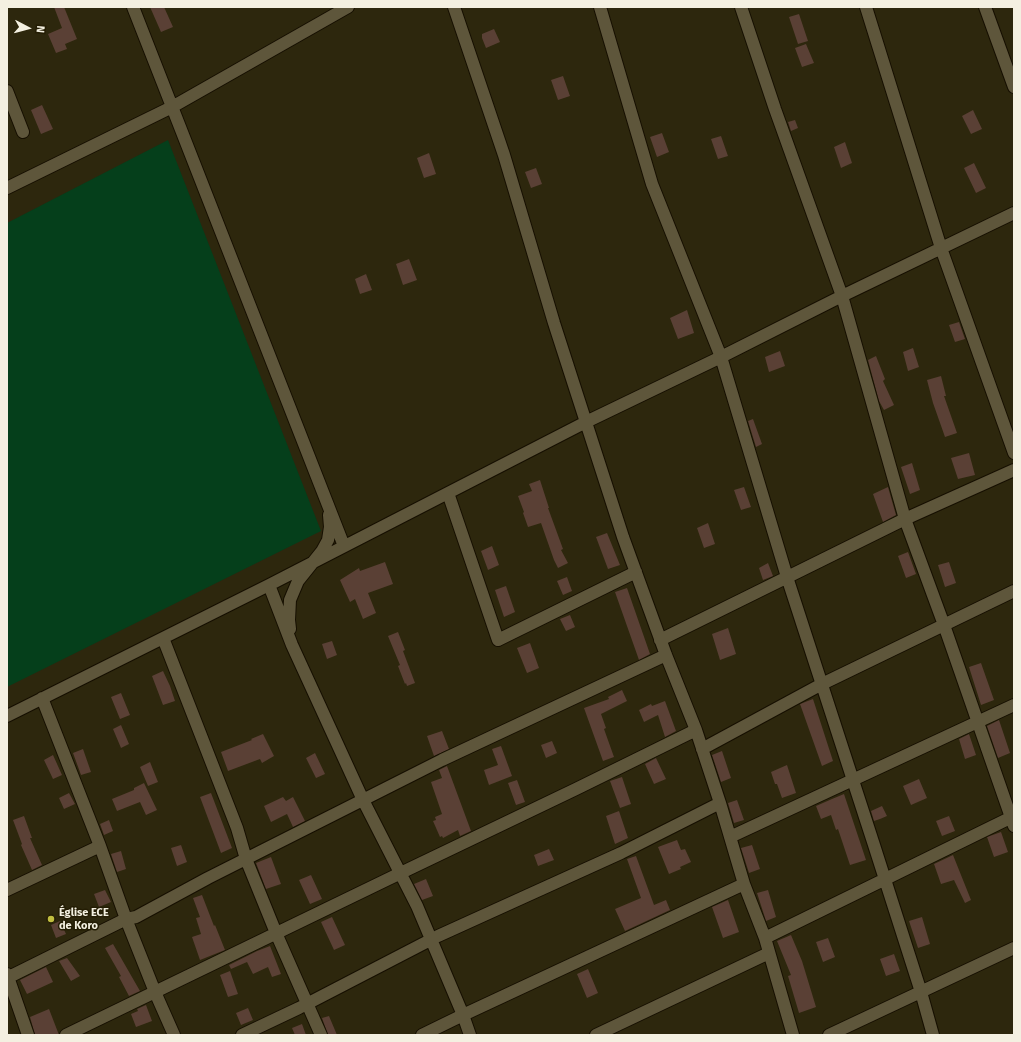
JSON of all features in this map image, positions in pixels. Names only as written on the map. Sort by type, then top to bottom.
[{"type":"street","points":[[133,7],[344,546]]},
{"type":"street","points":[[7,188],[172,107],[348,7]]},
{"type":"street","points":[[454,7],[504,155],[554,323],[623,537],[666,656],[696,730],[744,884],[765,938],[793,1035]]},
{"type":"street","points":[[600,7],[652,184],[721,357],[787,577],[885,879],[933,1035]]},
{"type":"street","points":[[741,7],[775,109],[842,296],[906,518],[1013,820],[885,879],[765,938]]},
{"type":"street","points":[[866,7],[941,248],[1014,453]]},
{"type":"street","points":[[985,7],[1014,87]]},
{"type":"street","points":[[7,91],[23,132]]},
{"type":"street","points":[[7,716],[313,563],[586,422],[1014,213]]},
{"type":"street","points":[[660,640],[906,518],[1014,470]]},
{"type":"street","points":[[448,493],[498,640],[636,572]]},
{"type":"street","points":[[292,645],[289,620],[290,600],[298,582],[328,540],[330,527],[328,506]]},
{"type":"street","points":[[269,585],[292,645],[362,800],[417,906],[463,1014],[470,1035]]},
{"type":"street","points":[[702,749],[822,684],[1014,591]]},
{"type":"street","points":[[163,638],[237,828],[246,859],[276,933],[321,1035]]},
{"type":"street","points":[[28,1035],[7,976],[126,919],[136,917],[208,878],[442,760],[666,656]]},
{"type":"street","points":[[42,698],[100,846],[126,919],[174,1035]]},
{"type":"street","points":[[730,837],[1014,705]]},
{"type":"street","points":[[66,1035],[696,730]]},
{"type":"street","points":[[242,1035],[431,939],[620,853],[720,803]]},
{"type":"street","points":[[7,890],[100,846]]},
{"type":"street","points":[[422,1035],[463,1014],[744,884]]},
{"type":"street","points":[[829,1035],[1014,948]]},
{"type":"street","points":[[596,1035],[769,953]]},
{"type":"green space","points":[[168,140],[321,531],[7,687],[7,223]]},
{"type":"building","points":[[54,7],[64,7],[77,39],[65,44],[67,49],[56,53],[48,34],[62,28]]},
{"type":"building","points":[[150,7],[164,7],[173,27],[161,32]]},
{"type":"building","points":[[799,14],[808,41],[798,44],[789,17]]},
{"type":"building","points":[[494,29],[500,42],[486,48],[482,34]]},
{"type":"building","points":[[806,44],[814,63],[802,67],[795,48]]},
{"type":"building","points":[[563,76],[570,96],[558,100],[551,80]]},
{"type":"building","points":[[42,105],[53,129],[41,134],[31,110]]},
{"type":"building","points":[[973,110],[982,129],[971,134],[962,116]]},
{"type":"building","points":[[795,120],[798,128],[791,131],[788,122]]},
{"type":"building","points":[[662,133],[669,152],[657,157],[650,137]]},
{"type":"building","points":[[721,136],[728,156],[718,159],[711,139]]},
{"type":"building","points":[[845,142],[852,163],[841,168],[834,147]]},
{"type":"building","points":[[429,153],[436,174],[424,178],[417,158]]},
{"type":"building","points":[[974,163],[986,188],[976,193],[964,168]]},
{"type":"building","points":[[536,168],[542,184],[531,188],[525,172]]},
{"type":"building","points":[[409,259],[417,280],[403,285],[396,264]]},
{"type":"building","points":[[366,274],[372,290],[360,294],[355,279]]},
{"type":"building","points":[[687,310],[694,333],[678,339],[670,318]]},
{"type":"building","points":[[959,322],[965,339],[955,342],[949,325]]},
{"type":"building","points":[[913,348],[919,367],[908,371],[903,352]]},
{"type":"building","points":[[780,351],[785,366],[769,372],[765,357]]},
{"type":"building","points":[[876,356],[885,379],[883,381],[894,405],[884,410],[879,401],[868,360]]},
{"type":"building","points":[[941,376],[946,396],[944,396],[957,433],[945,437],[933,403],[927,380]]},
{"type":"building","points":[[753,419],[762,444],[756,447],[748,421]]},
{"type":"building","points":[[969,453],[975,475],[958,479],[951,458]]},
{"type":"building","points":[[912,463],[920,490],[910,494],[901,467]]},
{"type":"building","points":[[540,480],[548,508],[563,549],[561,550],[568,563],[558,568],[541,523],[528,527],[518,496],[532,491],[529,484]]},
{"type":"building","points":[[744,487],[751,507],[741,510],[734,490]]},
{"type":"building","points":[[888,487],[896,515],[883,522],[873,494]]},
{"type":"building","points":[[708,523],[715,544],[704,548],[697,528]]},
{"type":"building","points":[[607,533],[620,565],[608,569],[596,537]]},
{"type":"building","points":[[492,546],[499,565],[488,570],[481,551]]},
{"type":"building","points":[[908,552],[916,574],[906,578],[898,556]]},
{"type":"building","points":[[385,562],[393,584],[368,593],[376,613],[363,619],[355,599],[350,602],[340,580],[359,568],[360,571]]},
{"type":"building","points":[[949,562],[956,583],[945,587],[938,565]]},
{"type":"building","points":[[768,563],[773,576],[763,580],[759,568]]},
{"type":"building","points":[[567,577],[572,591],[563,595],[557,581]]},
{"type":"building","points":[[506,586],[515,612],[504,617],[495,590]]},
{"type":"building","points":[[627,588],[650,654],[639,660],[615,592]]},
{"type":"building","points":[[570,615],[575,627],[566,631],[560,619]]},
{"type":"building","points":[[728,628],[736,654],[720,660],[712,634]]},
{"type":"building","points":[[398,632],[405,650],[403,651],[415,683],[407,686],[398,666],[400,665],[388,636]]},
{"type":"building","points":[[332,641],[337,655],[327,659],[322,644]]},
{"type":"building","points":[[530,643],[539,668],[527,673],[517,648]]},
{"type":"building","points":[[981,663],[994,700],[981,705],[969,667]]},
{"type":"building","points":[[163,671],[175,701],[163,705],[152,676]]},
{"type":"building","points":[[622,690],[627,701],[601,714],[606,728],[604,729],[614,757],[603,761],[584,708],[609,699],[608,697]]},
{"type":"building","points":[[121,693],[130,715],[120,719],[111,697]]},
{"type":"building","points":[[813,699],[833,761],[822,766],[800,704]]},
{"type":"building","points":[[665,701],[676,731],[665,737],[658,715],[644,722],[639,710],[651,704],[652,706]]},
{"type":"building","points":[[999,720],[1010,753],[998,758],[987,726]]},
{"type":"building","points":[[121,725],[129,744],[121,748],[113,729]]},
{"type":"building","points":[[442,731],[449,749],[434,756],[427,736]]},
{"type":"building","points":[[263,734],[274,756],[262,763],[260,759],[228,771],[221,752]]},
{"type":"building","points":[[969,734],[976,755],[965,759],[959,739]]},
{"type":"building","points":[[552,741],[557,753],[546,758],[541,745]]},
{"type":"building","points":[[501,746],[512,776],[489,785],[484,770],[498,765],[492,749]]},
{"type":"building","points":[[83,749],[91,772],[81,775],[73,753]]},
{"type":"building","points":[[722,751],[731,778],[721,782],[712,755]]},
{"type":"building","points":[[315,753],[325,774],[316,778],[306,758]]},
{"type":"building","points":[[53,755],[62,775],[53,779],[44,760]]},
{"type":"building","points":[[656,758],[666,779],[654,784],[645,764]]},
{"type":"building","points":[[150,762],[158,782],[148,786],[140,767]]},
{"type":"building","points":[[787,765],[796,793],[782,798],[771,772]]},
{"type":"building","points":[[447,766],[471,831],[460,836],[458,830],[443,838],[442,836],[440,837],[433,821],[436,820],[435,817],[442,814],[431,782],[442,778],[439,770]]},
{"type":"building","points":[[622,777],[631,804],[620,808],[610,781]]},
{"type":"building","points":[[919,779],[927,798],[911,805],[903,786]]},
{"type":"building","points":[[517,780],[525,802],[516,805],[508,783]]},
{"type":"building","points":[[144,783],[157,810],[146,815],[140,802],[117,811],[112,799],[134,790],[134,788]]},
{"type":"building","points":[[69,793],[75,804],[64,809],[59,798]]},
{"type":"building","points":[[211,793],[232,848],[221,853],[200,797]]},
{"type":"building","points":[[844,794],[866,860],[850,865],[838,829],[836,830],[831,815],[821,819],[816,806]]},
{"type":"building","points":[[283,797],[286,801],[293,797],[305,821],[293,827],[287,814],[271,822],[264,806]]},
{"type":"building","points":[[737,800],[744,820],[734,823],[728,803]]},
{"type":"building","points":[[882,806],[887,816],[874,821],[871,811]]},
{"type":"building","points":[[619,811],[628,838],[615,844],[606,816]]},
{"type":"building","points":[[24,816],[32,838],[30,838],[42,865],[32,870],[21,845],[22,844],[13,820]]},
{"type":"building","points":[[949,816],[955,831],[942,836],[936,821]]},
{"type":"building","points":[[109,820],[113,831],[104,835],[100,824]]},
{"type":"building","points":[[1001,832],[1008,852],[994,857],[987,837]]},
{"type":"building","points":[[677,840],[681,850],[685,849],[691,862],[680,867],[681,869],[669,874],[658,847]]},
{"type":"building","points":[[181,845],[187,862],[177,866],[171,848]]},
{"type":"building","points":[[752,845],[760,869],[749,873],[741,848]]},
{"type":"building","points":[[549,849],[554,860],[538,866],[534,855]]},
{"type":"building","points":[[121,851],[126,869],[117,872],[111,854]]},
{"type":"building","points":[[953,855],[971,900],[965,903],[954,880],[941,884],[934,864]]},
{"type":"building","points":[[636,856],[654,905],[666,900],[670,910],[625,931],[615,909],[641,898],[627,859]]},
{"type":"building","points":[[271,857],[281,884],[266,889],[256,863]]},
{"type":"building","points":[[311,875],[322,899],[310,904],[299,880]]},
{"type":"building","points":[[426,879],[433,896],[422,900],[414,884]]},
{"type":"building","points":[[105,890],[111,902],[99,907],[94,894]]},
{"type":"building","points":[[768,890],[776,917],[766,921],[757,893]]},
{"type":"building","points":[[202,895],[225,950],[200,960],[192,937],[201,934],[196,918],[200,917],[193,898]]},
{"type":"building","points":[[728,900],[739,932],[723,938],[712,907]]},
{"type":"building","points":[[332,917],[345,945],[334,950],[321,922]]},
{"type":"building","points":[[922,917],[930,944],[918,948],[909,921]]},
{"type":"building","points":[[60,921],[66,934],[56,938],[51,925]]},
{"type":"building","points":[[791,935],[802,961],[816,1007],[799,1013],[788,976],[791,975],[777,941]]},
{"type":"building","points":[[828,938],[835,957],[823,962],[816,942]]},
{"type":"building","points":[[113,944],[140,991],[129,996],[119,977],[121,976],[105,948]]},
{"type":"building","points":[[270,946],[281,974],[272,977],[268,967],[253,974],[247,962],[231,969],[229,965]]},
{"type":"building","points":[[894,954],[900,971],[886,976],[880,959]]},
{"type":"building","points":[[67,958],[80,976],[71,981],[59,961]]},
{"type":"building","points":[[46,967],[53,982],[27,994],[20,980]]},
{"type":"building","points":[[588,969],[598,993],[587,998],[577,974]]},
{"type":"building","points":[[230,971],[238,994],[228,997],[220,975]]},
{"type":"building","points":[[146,1005],[152,1021],[136,1027],[131,1014],[138,1011],[137,1009]]},
{"type":"building","points":[[248,1008],[253,1020],[241,1025],[236,1013]]},
{"type":"building","points":[[49,1009],[59,1035],[35,1035],[30,1017]]},
{"type":"building","points":[[329,1016],[337,1035],[328,1035],[322,1018]]},
{"type":"building","points":[[302,1024],[306,1035],[295,1035],[292,1028]]},
{"type":"place","name":"Église ECE de Koro","points":[[51,919]]}]
